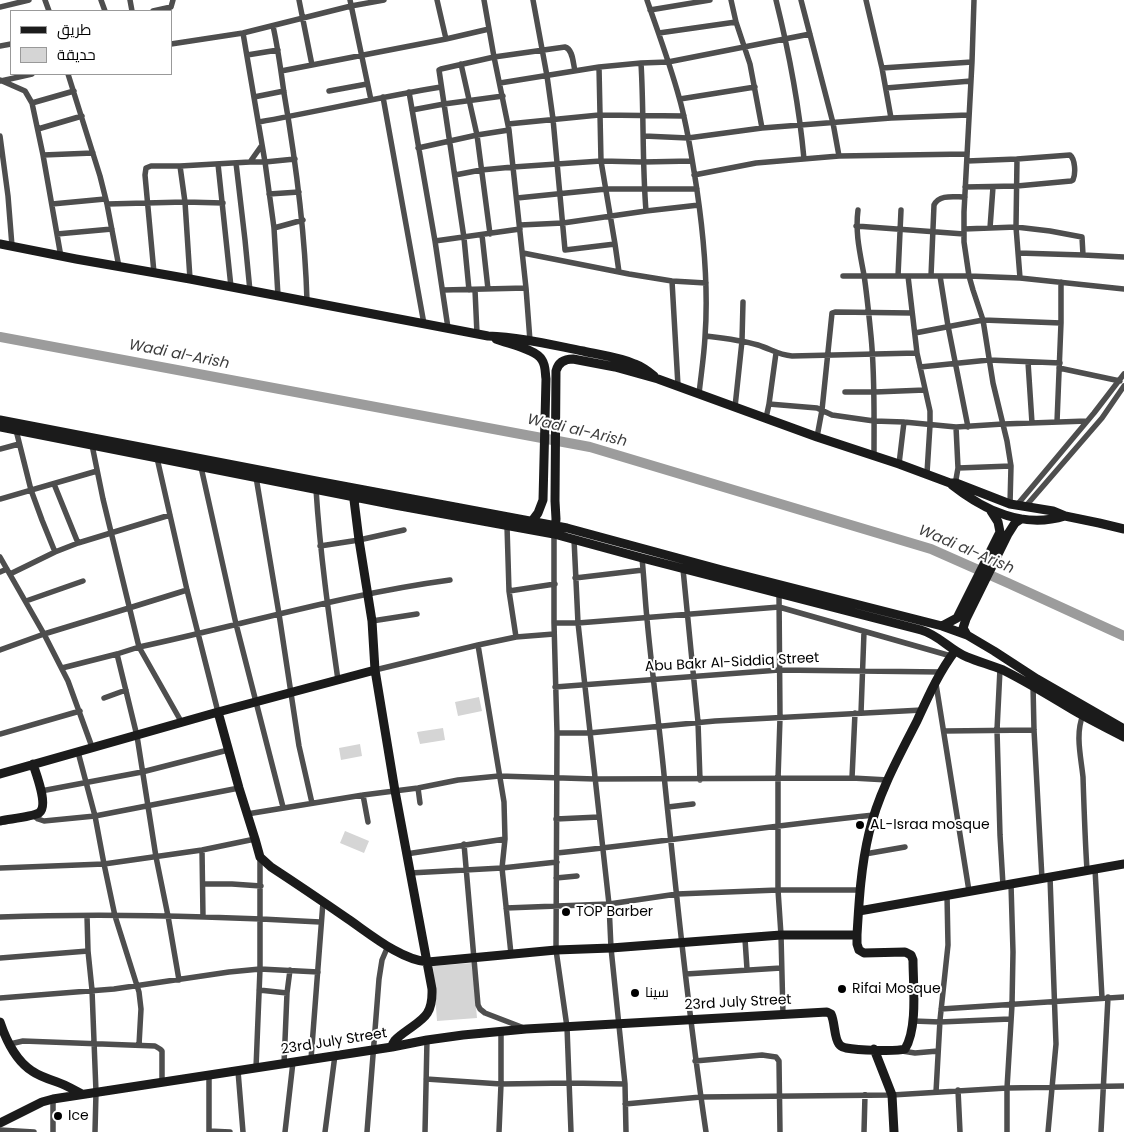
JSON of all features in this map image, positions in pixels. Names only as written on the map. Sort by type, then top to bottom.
[{"type":"street","points":[[0,7],[10,2],[29,0]]},
{"type":"street","points":[[160,10],[171,7],[173,0]]},
{"type":"street","points":[[300,0],[312,66]]},
{"type":"street","points":[[172,44],[243,33],[302,19],[351,3],[384,0]]},
{"type":"street","points":[[438,0],[446,39]]},
{"type":"street","points":[[484,0],[509,127],[523,253],[530,340]]},
{"type":"street","points":[[533,0],[554,119],[567,262]]},
{"type":"street","points":[[647,0],[680,99],[697,189],[706,283],[706,336],[699,394]]},
{"type":"street","points":[[650,10],[710,0]]},
{"type":"street","points":[[731,0],[750,64],[762,128]]},
{"type":"street","points":[[776,0],[786,39],[801,125],[804,159]]},
{"type":"street","points":[[801,0],[833,123],[839,156]]},
{"type":"street","points":[[866,0],[882,68],[891,118]]},
{"type":"street","points":[[974,0],[965,187],[965,251],[969,276],[983,320],[993,383],[1008,441],[1017,505]]},
{"type":"street","points":[[351,3],[371,100]]},
{"type":"street","points":[[659,33],[736,22]]},
{"type":"street","points":[[273,26],[303,220],[307,301]]},
{"type":"street","points":[[281,71],[490,29]]},
{"type":"street","points":[[243,33],[270,194],[278,296]]},
{"type":"street","points":[[500,83],[598,67],[668,62],[810,34]]},
{"type":"street","points":[[477,334],[439,72],[440,70],[461,64],[494,57],[562,47],[568,48],[570,51],[575,71]]},
{"type":"street","points":[[247,55],[278,50]]},
{"type":"street","points":[[882,68],[972,62]]},
{"type":"street","points":[[641,63],[646,211]]},
{"type":"street","points":[[461,64],[477,135],[490,234]]},
{"type":"street","points":[[598,67],[601,161],[616,244],[619,272]]},
{"type":"street","points":[[1,80],[27,75]]},
{"type":"street","points":[[68,75],[106,202],[119,268]]},
{"type":"street","points":[[1,80],[25,91],[32,103],[61,257]]},
{"type":"street","points":[[886,88],[971,81]]},
{"type":"street","points":[[329,91],[367,84]]},
{"type":"street","points":[[259,122],[441,87]]},
{"type":"street","points":[[680,99],[755,87]]},
{"type":"street","points":[[32,103],[74,91]]},
{"type":"street","points":[[254,97],[284,92]]},
{"type":"street","points":[[408,92],[436,241],[448,328]]},
{"type":"street","points":[[412,110],[503,96]]},
{"type":"street","points":[[383,97],[424,324]]},
{"type":"street","points":[[418,148],[509,127],[554,119],[599,115],[684,116]]},
{"type":"street","points":[[644,136],[688,138],[762,128],[891,118],[968,115]]},
{"type":"street","points":[[38,129],[82,116]]},
{"type":"street","points":[[0,136],[12,246]]},
{"type":"street","points":[[250,162],[262,145]]},
{"type":"street","points":[[43,155],[93,153]]},
{"type":"street","points":[[694,175],[756,163],[839,156],[1017,159],[1070,155],[1073,158],[1075,176],[1070,181],[1017,186],[965,187]]},
{"type":"street","points":[[154,273],[145,175],[146,168],[151,166],[265,162],[295,159]]},
{"type":"street","points":[[1017,159],[1016,227],[1020,278]]},
{"type":"street","points":[[455,175],[481,170],[601,161],[692,161]]},
{"type":"street","points":[[236,163],[250,291]]},
{"type":"street","points":[[218,164],[231,287]]},
{"type":"street","points":[[180,166],[185,202],[190,279]]},
{"type":"street","points":[[990,228],[993,187]]},
{"type":"street","points":[[517,198],[606,189],[697,189]]},
{"type":"street","points":[[270,194],[299,192]]},
{"type":"street","points":[[931,276],[933,211],[936,201],[944,197],[965,197]]},
{"type":"street","points":[[52,204],[106,202],[223,203]]},
{"type":"street","points":[[436,241],[490,234],[520,227],[699,205]]},
{"type":"street","points":[[858,210],[856,226],[873,354],[875,392],[874,455]]},
{"type":"street","points":[[898,276],[901,210]]},
{"type":"street","points":[[274,228],[303,220]]},
{"type":"street","points":[[856,226],[933,232],[1016,227],[1050,231],[1082,237],[1083,255]]},
{"type":"street","points":[[57,234],[112,229]]},
{"type":"street","points":[[482,235],[488,289]]},
{"type":"street","points":[[0,244],[119,268],[190,279],[488,336],[530,340],[635,364],[645,368],[658,379]]},
{"type":"street","points":[[566,250],[616,244]]},
{"type":"street","points":[[523,253],[672,281],[706,283]]},
{"type":"street","points":[[1018,253],[1124,257]]},
{"type":"street","points":[[843,276],[1020,278],[1124,289]]},
{"type":"street","points":[[908,276],[917,353],[930,411],[927,474]]},
{"type":"street","points":[[940,276],[968,427]]},
{"type":"street","points":[[672,281],[678,386]]},
{"type":"street","points":[[1057,422],[1061,282]]},
{"type":"street","points":[[443,290],[526,288]]},
{"type":"street","points":[[735,407],[742,341],[743,302]]},
{"type":"street","points":[[817,437],[822,410],[832,313],[912,313]]},
{"type":"street","points":[[915,333],[983,320],[1061,323]]},
{"type":"street","points":[[488,336],[530,351],[539,356],[545,366],[543,500],[538,513],[532,521]]},
{"type":"street","points":[[706,336],[742,341],[767,348],[776,353],[792,356],[917,353]]},
{"type":"street","points":[[766,418],[776,353]]},
{"type":"street","points":[[571,1132],[567,1027],[556,950],[557,733],[554,634],[556,511],[554,501],[556,371],[558,365],[573,359],[615,367],[658,379],[817,437],[1017,505],[1053,511],[1065,516],[1124,529]]},
{"type":"street","points":[[920,367],[989,360],[1060,365],[1122,388]]},
{"type":"street","points":[[1028,362],[1032,423]]},
{"type":"street","points":[[1017,505],[1102,418],[1122,388],[1124,374]]},
{"type":"street","points":[[1017,505],[1094,413],[1122,388]]},
{"type":"street","points":[[845,392],[925,390]]},
{"type":"street","points":[[769,404],[822,410],[835,416],[874,421],[956,427],[1087,422]]},
{"type":"street","points":[[1094,413],[1102,418]]},
{"type":"street","points":[[0,420],[353,492],[507,526],[555,530],[567,528],[942,626],[966,635],[994,650],[1079,710],[1124,728]]},
{"type":"street","points":[[899,464],[904,422]]},
{"type":"street","points":[[0,427],[316,489],[353,492],[532,521],[574,540],[930,632],[953,653]]},
{"type":"street","points":[[954,484],[958,468],[956,427]]},
{"type":"street","points":[[16,430],[31,490],[55,552]]},
{"type":"street","points":[[0,449],[19,444]]},
{"type":"street","points":[[92,446],[138,647],[182,723]]},
{"type":"street","points":[[157,458],[186,590],[228,750],[260,857],[261,919],[256,1068]]},
{"type":"street","points":[[958,468],[1011,466]]},
{"type":"street","points":[[201,467],[236,624],[283,807]]},
{"type":"street","points":[[0,500],[97,471]]},
{"type":"street","points":[[256,477],[299,746],[312,803]]},
{"type":"street","points":[[54,484],[78,542]]},
{"type":"street","points":[[954,484],[967,496],[991,511],[1000,514],[1021,519],[1048,520],[1065,516]]},
{"type":"street","points":[[316,489],[320,546],[338,680]]},
{"type":"street","points":[[353,492],[372,621],[376,670],[395,791],[432,989],[432,1004],[425,1017],[394,1041],[392,1047]]},
{"type":"street","points":[[991,511],[1004,533]]},
{"type":"street","points":[[0,572],[8,571],[78,542],[170,515]]},
{"type":"street","points":[[966,635],[963,628],[963,614],[1004,533],[1021,519]]},
{"type":"street","points":[[507,526],[509,591],[516,638]]},
{"type":"street","points":[[320,546],[404,530]]},
{"type":"street","points":[[574,540],[578,623],[609,904],[611,948],[625,1084],[626,1132]]},
{"type":"street","points":[[0,557],[62,668],[80,711],[92,747]]},
{"type":"street","points":[[642,558],[646,618],[692,1020],[695,1061],[706,1132]]},
{"type":"street","points":[[683,569],[698,722],[700,780]]},
{"type":"street","points":[[575,578],[643,570]]},
{"type":"street","points":[[62,668],[138,647],[279,614],[368,594],[450,580]]},
{"type":"street","points":[[26,601],[82,581]]},
{"type":"street","points":[[509,591],[555,584]]},
{"type":"street","points":[[0,650],[44,634],[186,590]]},
{"type":"street","points":[[779,593],[778,890],[783,1015]]},
{"type":"street","points":[[554,623],[578,623],[779,607],[864,632],[967,657],[1004,671],[1033,685],[1124,737]]},
{"type":"street","points":[[372,621],[417,614]]},
{"type":"street","points":[[942,626],[963,614]]},
{"type":"street","points":[[852,778],[863,670],[864,632]]},
{"type":"street","points":[[0,774],[218,712],[376,670],[478,645],[554,634]]},
{"type":"street","points":[[478,645],[504,802],[506,839],[502,868],[511,954]]},
{"type":"street","points":[[900,1050],[905,1049],[908,1044],[913,1021],[913,960],[911,955],[905,952],[864,953],[859,950],[857,935],[860,890],[865,854],[874,815],[888,780],[922,710],[953,653]]},
{"type":"street","points":[[117,654],[136,736],[179,980]]},
{"type":"street","points":[[1007,1132],[1013,952],[1000,835],[997,730],[1004,671],[1012,662]]},
{"type":"street","name":"Abu Bakr Al-Siddiq Street","points":[[556,686],[779,670],[941,672]]},
{"type":"street","points":[[936,682],[969,891]]},
{"type":"street","points":[[1033,685],[1034,730],[1046,878],[1056,1044],[1048,1132]]},
{"type":"street","points":[[104,698],[126,690]]},
{"type":"street","points":[[557,733],[590,733],[698,722],[922,710]]},
{"type":"street","points":[[1079,710],[1082,774],[1105,997],[1104,1087],[1101,1132]]},
{"type":"street","points":[[0,734],[80,711]]},
{"type":"street","points":[[944,732],[1034,730]]},
{"type":"street","points":[[41,790],[142,772],[228,750]]},
{"type":"street","points":[[78,752],[95,816],[115,916],[139,992],[141,1003],[139,1045]]},
{"type":"street","points":[[0,821],[33,815],[42,808],[41,790],[33,764]]},
{"type":"street","points":[[247,814],[283,807],[418,788],[458,780],[499,776],[596,779],[852,778],[888,780]]},
{"type":"street","points":[[33,815],[44,821],[95,816],[239,788]]},
{"type":"street","points":[[418,788],[420,803]]},
{"type":"street","points":[[363,795],[368,822]]},
{"type":"street","points":[[668,807],[693,804]]},
{"type":"street","points":[[557,853],[874,815]]},
{"type":"street","points":[[556,819],[599,817]]},
{"type":"street","points":[[0,868],[104,864],[202,850],[255,839]]},
{"type":"street","points":[[406,854],[506,839]]},
{"type":"street","points":[[464,844],[477,1001],[480,1009],[485,1013],[526,1029]]},
{"type":"street","points":[[865,854],[905,847]]},
{"type":"street","points":[[202,850],[203,918]]},
{"type":"street","points":[[260,857],[271,867],[388,946],[413,960],[428,962],[556,950],[682,944],[745,938],[857,935]]},
{"type":"street","points":[[410,873],[502,868],[556,862]]},
{"type":"street","points":[[859,910],[1124,864]]},
{"type":"street","points":[[556,878],[577,876]]},
{"type":"street","points":[[203,884],[261,886]]},
{"type":"street","points":[[506,908],[609,904],[677,894],[778,890],[860,890]]},
{"type":"street","points":[[936,1092],[941,1009],[948,945],[947,895]]},
{"type":"street","points":[[311,1059],[323,902]]},
{"type":"street","points":[[0,917],[53,915],[168,916],[320,922]]},
{"type":"street","points":[[87,916],[96,1092],[95,1132]]},
{"type":"street","points":[[745,938],[747,970]]},
{"type":"street","points":[[367,1132],[380,970],[383,956],[388,946]]},
{"type":"street","points":[[0,958],[88,951]]},
{"type":"street","points":[[686,974],[781,968]]},
{"type":"street","points":[[0,998],[137,986],[260,969],[318,972]]},
{"type":"street","points":[[285,1132],[289,1063],[288,993],[290,970]]},
{"type":"street","points":[[259,990],[288,993]]},
{"type":"street","points":[[941,1009],[1124,997]]},
{"type":"street","name":"23rd July Street","points":[[19,1114],[42,1102],[82,1094],[208,1076],[427,1040],[526,1029],[827,1012],[833,1018],[837,1041],[840,1046],[845,1048],[900,1050]]},
{"type":"street","points":[[913,1021],[940,1022],[1010,1019]]},
{"type":"street","points":[[0,1022],[5,1040],[18,1058],[33,1072],[82,1094]]},
{"type":"street","points":[[499,1132],[502,1031]]},
{"type":"street","points":[[5,1040],[155,1046],[162,1051],[162,1083]]},
{"type":"street","points":[[425,1132],[427,1040]]},
{"type":"street","points":[[874,1049],[892,1095],[894,1132]]},
{"type":"street","points":[[900,1050],[915,1053],[938,1052]]},
{"type":"street","points":[[325,1132],[335,1055]]},
{"type":"street","points":[[695,1061],[776,1056],[779,1061],[780,1132]]},
{"type":"street","points":[[238,1071],[243,1132]]},
{"type":"street","points":[[208,1076],[209,1131],[230,1132]]},
{"type":"street","points":[[426,1079],[501,1084],[625,1084]]},
{"type":"street","points":[[625,1104],[701,1097],[892,1095],[1007,1088],[1124,1086]]},
{"type":"street","points":[[958,1090],[960,1132]]},
{"type":"street","points":[[864,1132],[865,1095]]},
{"type":"street","points":[[53,1099],[53,1132]]},
{"type":"street","points":[[0,1118],[19,1114]]},
{"type":"street","points":[[0,1123],[19,1114]]},
{"type":"street","points":[[0,1130],[34,1132]]},
{"type":"green space","points":[[479,697],[482,711],[458,716],[455,702]]},
{"type":"green space","points":[[443,728],[445,740],[420,744],[417,732]]},
{"type":"green space","points":[[360,744],[362,756],[341,760],[339,748]]},
{"type":"green space","points":[[345,831],[369,841],[364,853],[340,843]]},
{"type":"green space","points":[[472,963],[477,1018],[437,1021],[433,966]]},
{"type":"waterway","name":"Wadi al-Arish","points":[[0,337],[590,447],[931,549],[1124,636]]},
{"type":"place","name":"AL-Israa mosque","points":[[860,825]]},
{"type":"place","name":"TOP Barber","points":[[566,912]]},
{"type":"place","name":"Rifai Mosque","points":[[842,989]]},
{"type":"place","name":"سينا","points":[[635,993]]},
{"type":"place","name":"Ice","points":[[58,1116]]}]
